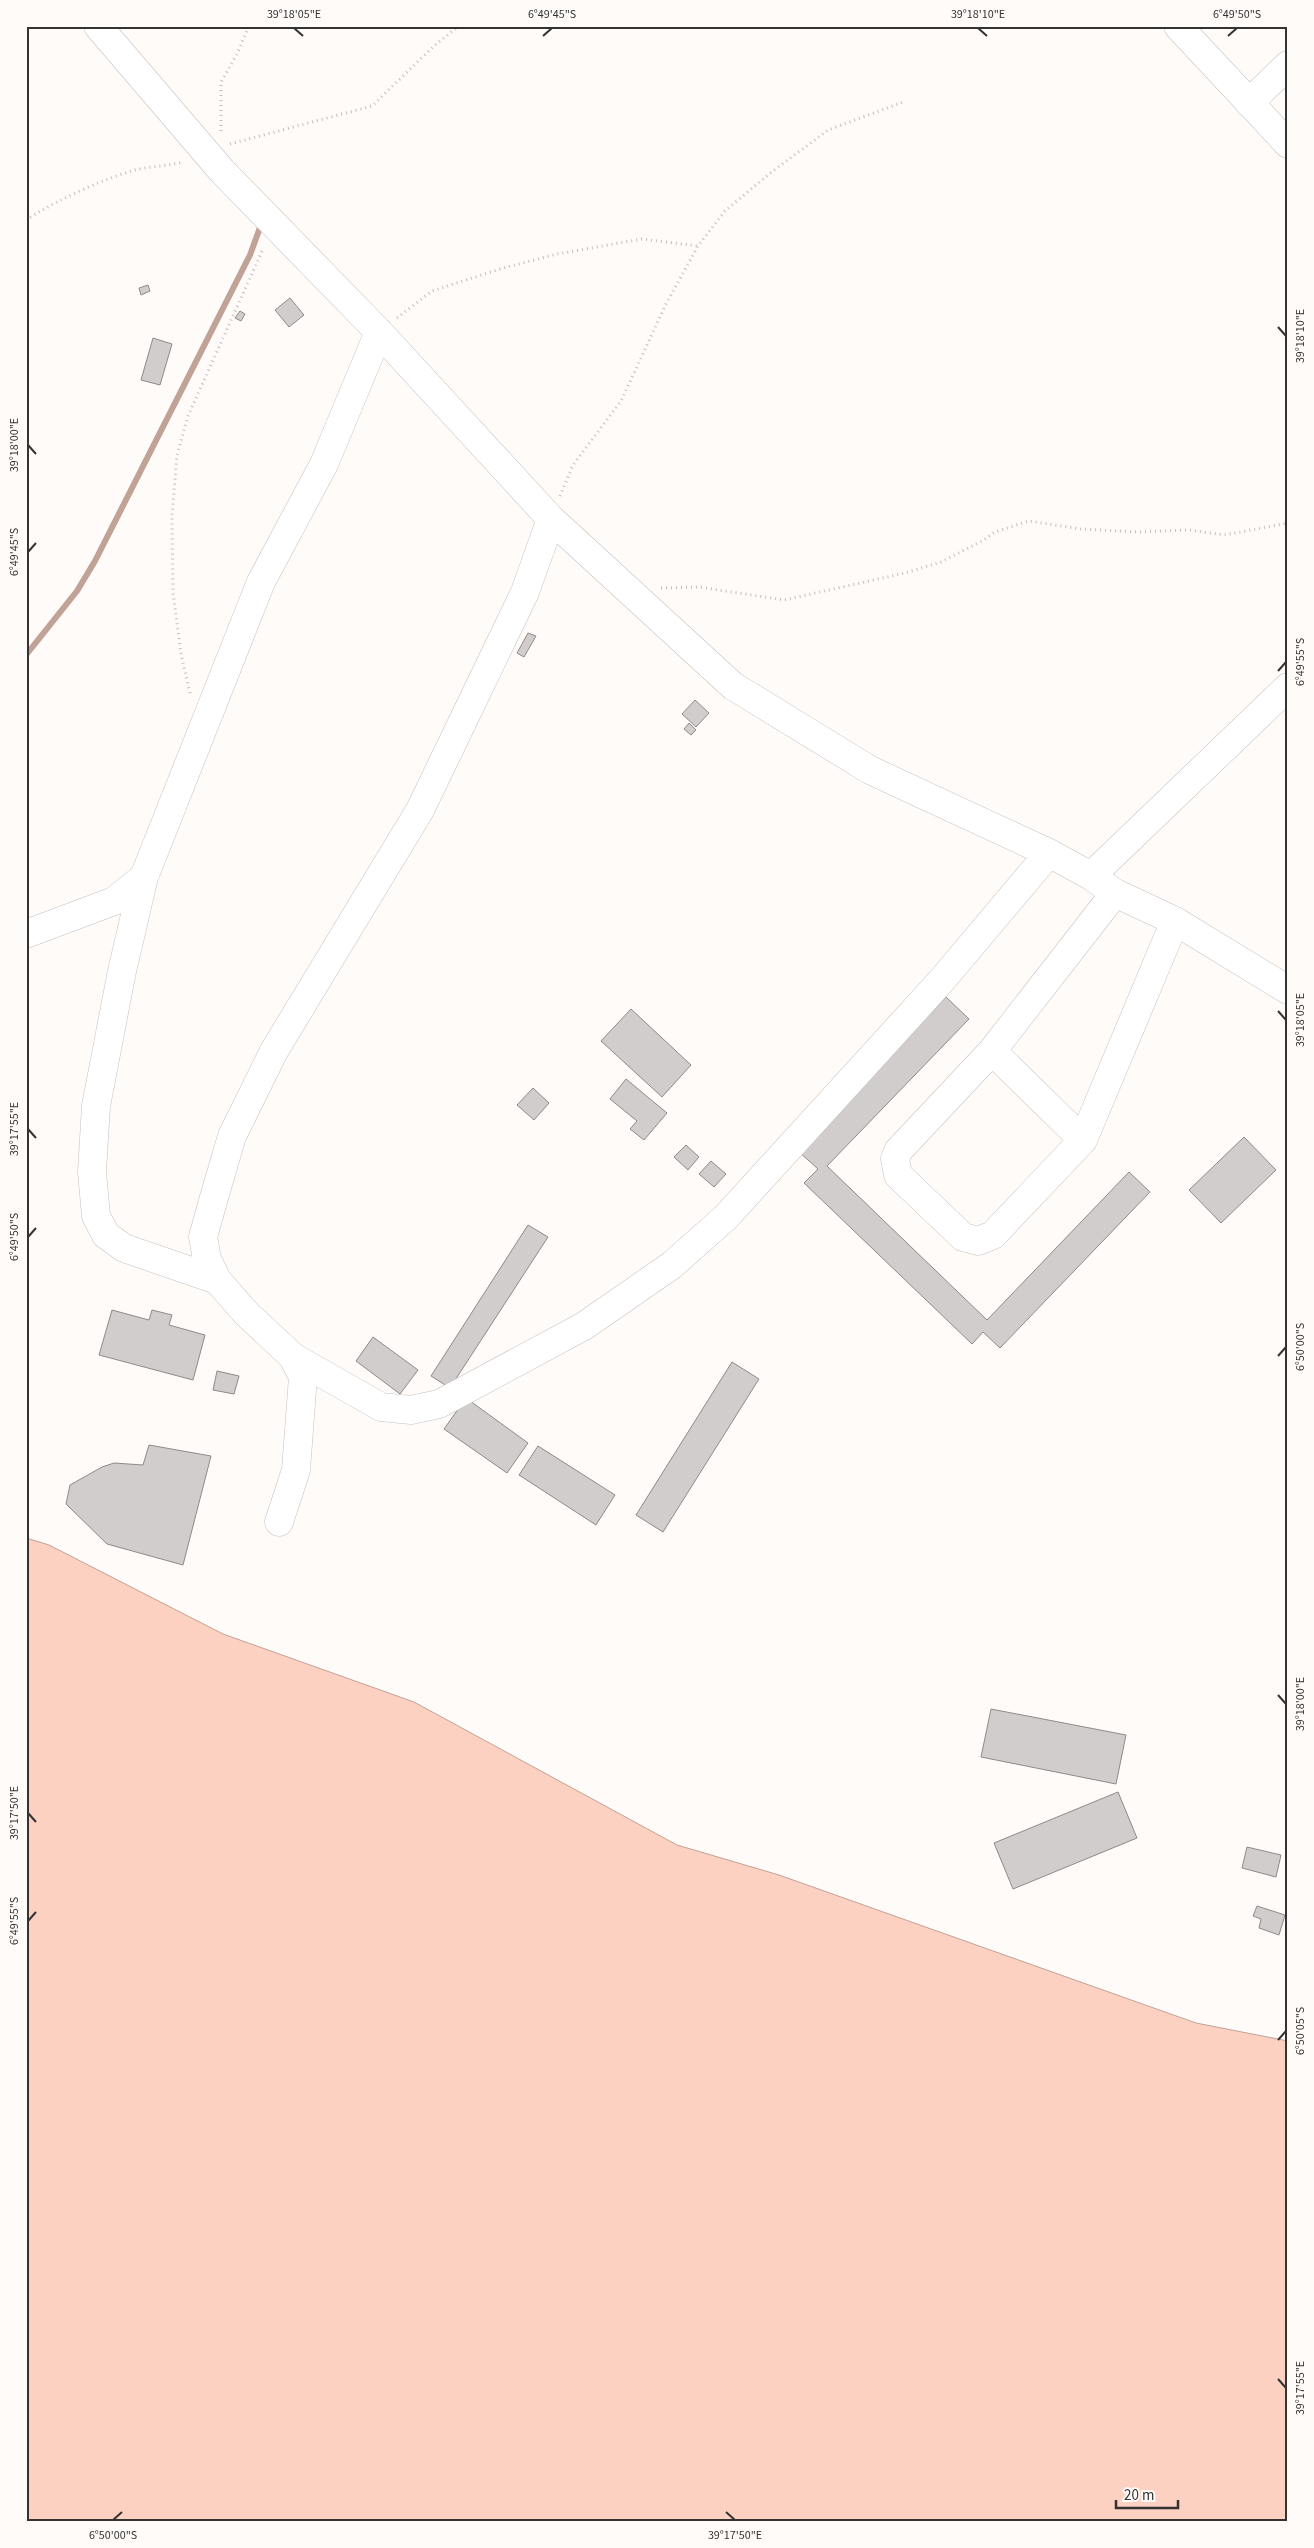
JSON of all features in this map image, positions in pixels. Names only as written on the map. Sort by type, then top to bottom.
[{"type":"street","points":[[98,26],[217,158],[274,225],[379,332],[551,519],[733,686],[870,770],[1049,853],[1091,876],[1115,893],[1175,921],[1288,990]]},
{"type":"street","points":[[1178,26],[1288,144]]},
{"type":"street","points":[[1249,102],[1288,65]]},
{"type":"street","points":[[217,1280],[124,1248],[106,1234],[96,1216],[92,1172],[96,1106],[122,971],[144,877],[261,582],[324,464],[379,332]]},
{"type":"street","points":[[551,519],[525,592],[420,810],[274,1050],[232,1136],[203,1237],[207,1259],[217,1280],[246,1313],[293,1356],[381,1406],[411,1410],[440,1404],[584,1326],[672,1265],[726,1218],[942,980],[1049,853]]},
{"type":"street","points":[[1091,876],[1288,687]]},
{"type":"street","points":[[26,934],[114,902],[144,877]]},
{"type":"street","points":[[1115,893],[992,1051],[903,1144],[895,1159],[898,1175],[963,1237],[978,1241],[993,1234],[1083,1140],[1175,921]]},
{"type":"street","points":[[992,1051],[1083,1140]]},
{"type":"street","points":[[279,1522],[296,1470],[304,1392],[304,1378],[293,1356]]},
{"type":"path","points":[[217,158],[222,113],[221,82],[237,54],[249,26]]},
{"type":"path","points":[[26,220],[40,211],[115,176],[137,170],[217,158],[372,106],[435,45],[459,26]]},
{"type":"path","points":[[551,519],[572,465],[621,401],[666,304],[698,246],[725,211],[769,174],[828,130],[903,102]]},
{"type":"path","points":[[192,698],[181,654],[173,592],[172,516],[177,455],[188,416],[274,225]]},
{"type":"path","points":[[379,332],[432,291],[500,269],[557,254],[642,239],[698,246]]},
{"type":"path","points":[[624,588],[699,588],[784,600],[905,574],[941,562],[984,540],[995,532],[1029,521],[1081,529],[1139,532],[1189,530],[1224,535],[1288,523]]},
{"type":"shaded area","points":[[26,1538],[49,1545],[223,1634],[414,1702],[677,1845],[779,1875],[1196,2023],[1288,2041],[1288,2522],[26,2522]]},
{"type":"building","points":[[148,285],[150,291],[141,295],[139,288]]},
{"type":"building","points":[[290,298],[304,315],[289,327],[275,310]]},
{"type":"building","points":[[240,311],[245,314],[241,321],[235,318]]},
{"type":"building","points":[[153,338],[172,344],[160,385],[141,380]]},
{"type":"building","points":[[528,633],[536,636],[524,657],[517,653]]},
{"type":"building","points":[[695,700],[709,713],[696,727],[682,714]]},
{"type":"building","points":[[689,723],[696,730],[691,735],[684,729]]},
{"type":"building","points":[[946,997],[969,1019],[827,1166],[987,1320],[1129,1172],[1150,1192],[1000,1348],[983,1332],[972,1344],[804,1183],[818,1169],[798,1151]]},
{"type":"building","points":[[631,1009],[691,1065],[662,1097],[601,1041]]},
{"type":"building","points":[[626,1079],[667,1113],[644,1140],[630,1129],[637,1121],[610,1099]]},
{"type":"building","points":[[533,1088],[549,1103],[534,1120],[517,1105]]},
{"type":"building","points":[[1244,1137],[1276,1170],[1221,1223],[1189,1190]]},
{"type":"building","points":[[686,1145],[699,1157],[688,1170],[674,1157]]},
{"type":"building","points":[[711,1161],[726,1174],[714,1187],[699,1174]]},
{"type":"building","points":[[528,1225],[548,1237],[450,1388],[431,1376]]},
{"type":"building","points":[[112,1310],[149,1320],[152,1310],[172,1315],[169,1325],[205,1335],[193,1380],[99,1355]]},
{"type":"building","points":[[373,1337],[418,1370],[400,1394],[356,1361]]},
{"type":"building","points":[[732,1362],[759,1379],[663,1532],[636,1515]]},
{"type":"building","points":[[217,1371],[239,1376],[234,1394],[213,1390]]},
{"type":"building","points":[[466,1398],[528,1443],[507,1473],[444,1429]]},
{"type":"building","points":[[149,1445],[211,1456],[183,1565],[107,1544],[66,1504],[70,1485],[102,1467],[114,1463],[143,1465]]},
{"type":"building","points":[[538,1446],[615,1495],[596,1525],[519,1475]]},
{"type":"building","points":[[991,1709],[1126,1735],[1116,1784],[981,1757]]},
{"type":"building","points":[[1118,1792],[1137,1838],[1013,1889],[994,1843]]},
{"type":"building","points":[[1247,1847],[1281,1855],[1276,1877],[1242,1868]]},
{"type":"building","points":[[1257,1906],[1285,1915],[1279,1935],[1259,1928],[1261,1919],[1253,1916]]},
{"type":"waterway","points":[[26,655],[77,591],[95,561],[250,255],[262,222]]}]
